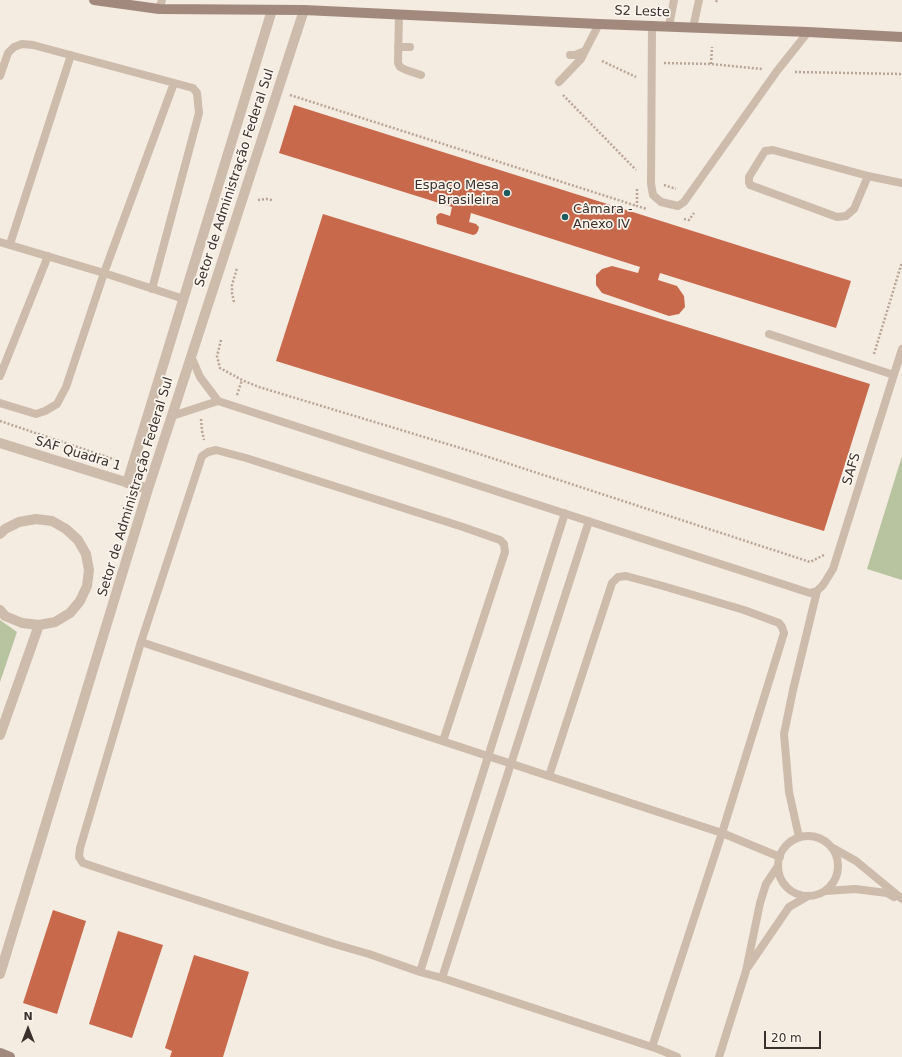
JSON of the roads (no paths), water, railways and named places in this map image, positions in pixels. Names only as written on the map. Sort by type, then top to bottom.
[{"type":"main road","name":"S2 Leste","points":[[94,0],[160,5],[652,25],[902,37]]},
{"type":"main road","points":[[0,1053],[10,1057]]},
{"type":"street","name":"Setor de Administração Federal Sul","points":[[127,483],[272,10]]},
{"type":"street","name":"Setor de Administração Federal Sul","points":[[0,974],[148,489],[304,10]]},
{"type":"street","name":"SAF Quadra 1","points":[[0,443],[148,489]]},
{"type":"street","points":[[0,534],[5,529],[19,522],[36,519],[52,522],[66,529],[78,540],[86,554],[89,570],[88,586],[80,601],[70,613],[55,622],[40,625],[22,623],[5,616],[0,610]]},
{"type":"street","points":[[0,735],[40,625]]},
{"type":"lane","points":[[669,26],[674,0]]},
{"type":"lane","points":[[693,28],[699,0]]},
{"type":"lane","points":[[399,15],[398,63],[400,67],[421,75]]},
{"type":"lane","points":[[559,82],[581,59],[599,24]]},
{"type":"lane","points":[[652,25],[651,184],[654,195],[661,202],[678,206],[684,202],[777,71],[808,32]]},
{"type":"lane","points":[[0,76],[8,53],[14,47],[22,44],[33,45],[193,88],[197,93],[199,113],[152,289]]},
{"type":"lane","points":[[398,47],[410,47]]},
{"type":"lane","points":[[570,55],[575,55],[585,51]]},
{"type":"lane","points":[[10,244],[71,56]]},
{"type":"lane","points":[[0,403],[36,414],[57,404],[66,388],[104,273],[174,83]]},
{"type":"lane","points":[[868,176],[854,209],[846,216],[837,217],[750,185],[749,182],[749,177],[765,151],[774,150],[868,176],[902,183]]},
{"type":"lane","points":[[0,242],[184,299]]},
{"type":"lane","points":[[0,376],[48,256]]},
{"type":"lane","points":[[769,334],[894,375]]},
{"type":"lane","name":"SAFS","points":[[817,591],[823,585],[833,569],[902,349]]},
{"type":"lane","points":[[191,356],[200,377],[218,401],[810,593],[817,591],[784,734],[789,792],[799,837]]},
{"type":"lane","points":[[172,416],[218,401]]},
{"type":"lane","points":[[443,742],[505,552],[504,544],[500,540],[463,526],[253,460],[216,450],[208,452],[202,456],[141,642],[80,848],[79,857],[83,863],[369,954],[652,1047],[677,1057]]},
{"type":"lane","points":[[420,972],[565,513]]},
{"type":"lane","points":[[442,978],[589,522]]},
{"type":"lane","points":[[549,776],[612,583],[618,577],[626,576],[744,610],[779,624],[782,627],[784,633],[722,833],[652,1047]]},
{"type":"lane","points":[[141,642],[722,833],[780,857]]},
{"type":"lane","points":[[719,1057],[746,971],[760,903],[766,884],[778,866],[784,848],[790,841],[799,837],[818,837],[833,848],[856,861],[902,901]]},
{"type":"lane","points":[[778,866],[784,884],[790,890],[799,895],[818,895],[833,884],[838,871],[837,857],[833,848]]},
{"type":"lane","points":[[826,890],[855,889],[886,893],[902,901]]},
{"type":"lane","points":[[746,971],[789,907],[808,896]]},
{"type":"place","name":"Espaço Mesa Brasileira","points":[[507,193]]},
{"type":"place","name":"Câmara - Anexo IV","points":[[565,217]]}]
